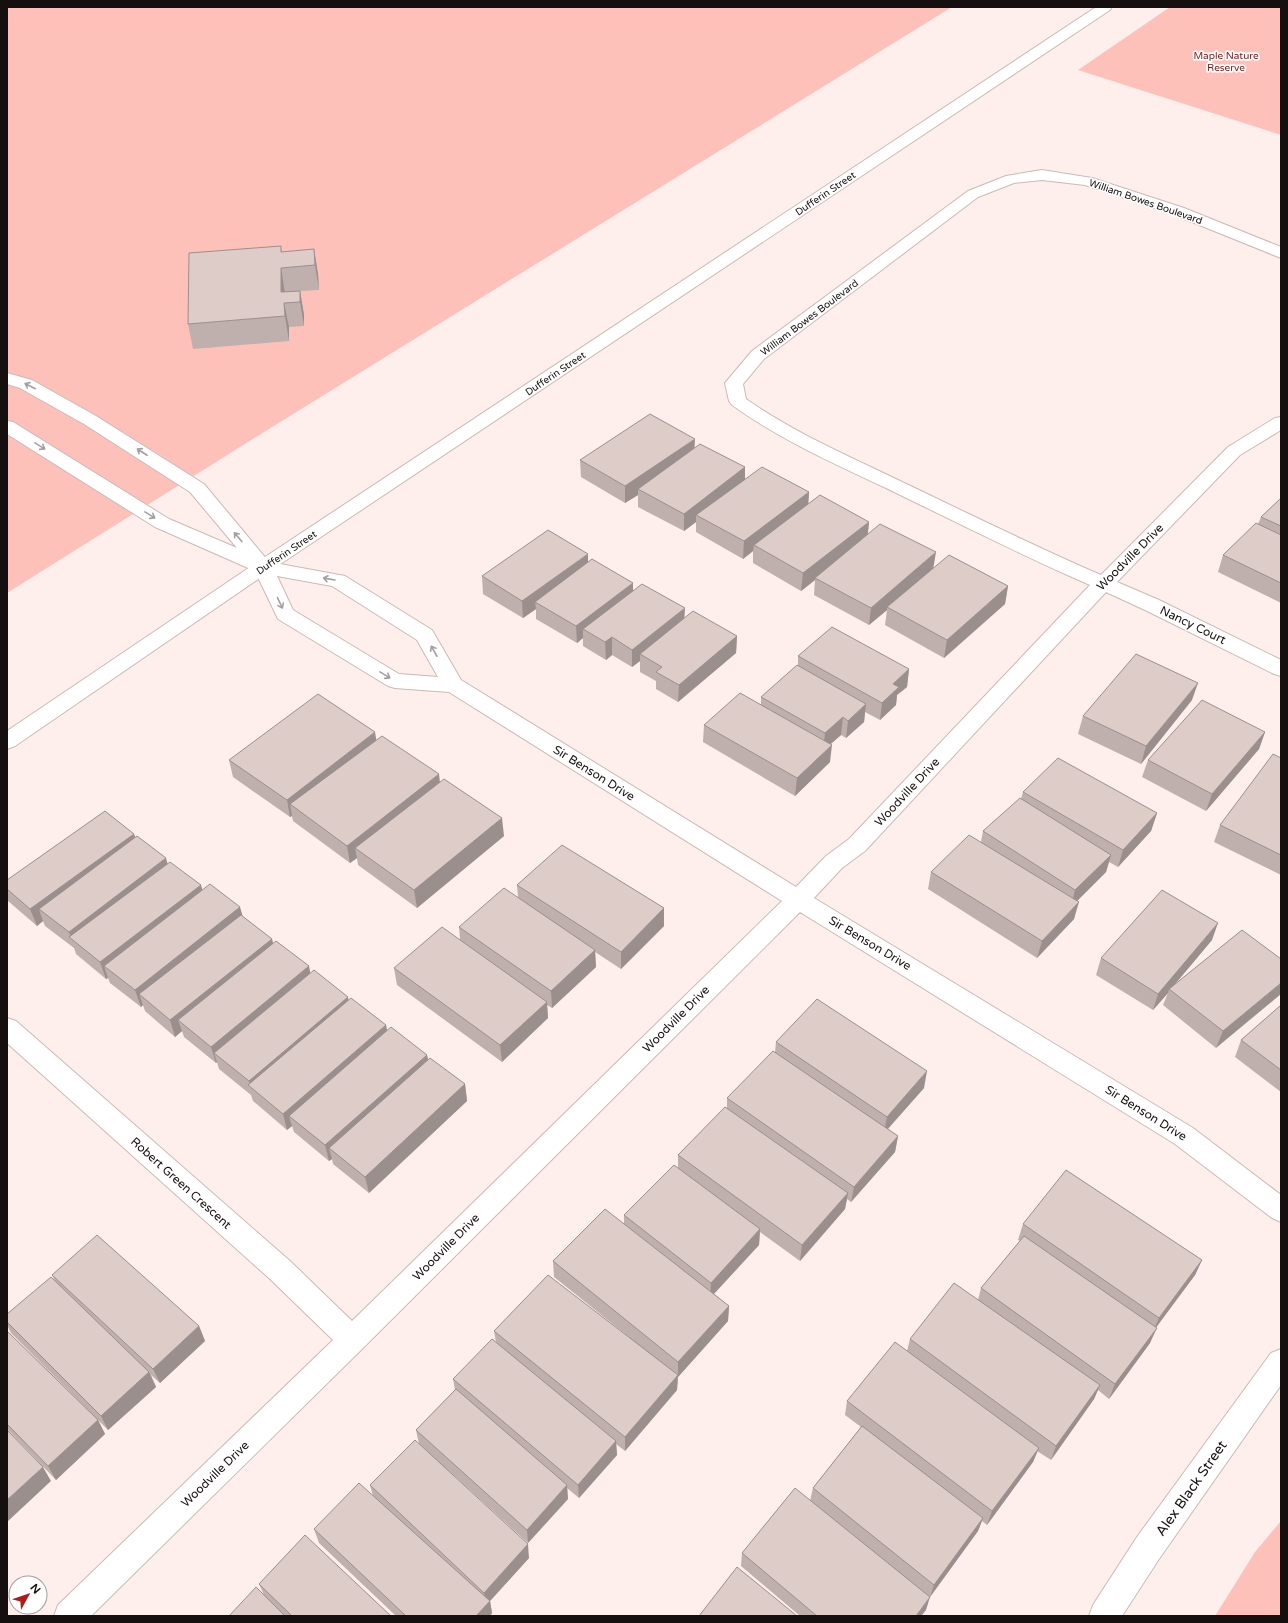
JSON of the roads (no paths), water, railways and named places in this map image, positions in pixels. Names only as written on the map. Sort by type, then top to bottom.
[{"type":"street","name":"Dufferin Street","points":[[7,741],[263,567],[1105,7]]},
{"type":"street","name":"William Bowes Boulevard","points":[[1104,583],[1039,555],[809,444],[763,418],[738,401],[734,383],[758,355],[973,194],[1011,179],[1042,175],[1087,181],[1178,210],[1281,253]]},
{"type":"street","points":[[7,378],[26,384],[90,420],[197,488],[263,567]]},
{"type":"street","name":"Woodville Drive","points":[[69,1616],[352,1340],[723,972],[798,900],[834,862],[856,845],[1104,583],[1234,451],[1281,422]]},
{"type":"street","points":[[7,426],[162,523],[263,567]]},
{"type":"street","name":"Sir Benson Drive","points":[[263,567],[285,614],[395,681],[453,685],[798,900],[1184,1136],[1281,1210]]},
{"type":"street","name":"Sir Benson Drive","points":[[263,567],[338,581],[366,598],[425,635],[453,685]]},
{"type":"street","name":"Nancy Court","points":[[1104,583],[1281,669]]},
{"type":"street","name":"Robert Green Crescent","points":[[7,1028],[280,1270],[352,1340]]},
{"type":"street","name":"Alex Black Street","points":[[1104,1616],[1148,1548],[1281,1362]]},
{"type":"park label","name":"Maple Nature Reserve","points":[[1226,60]]}]
